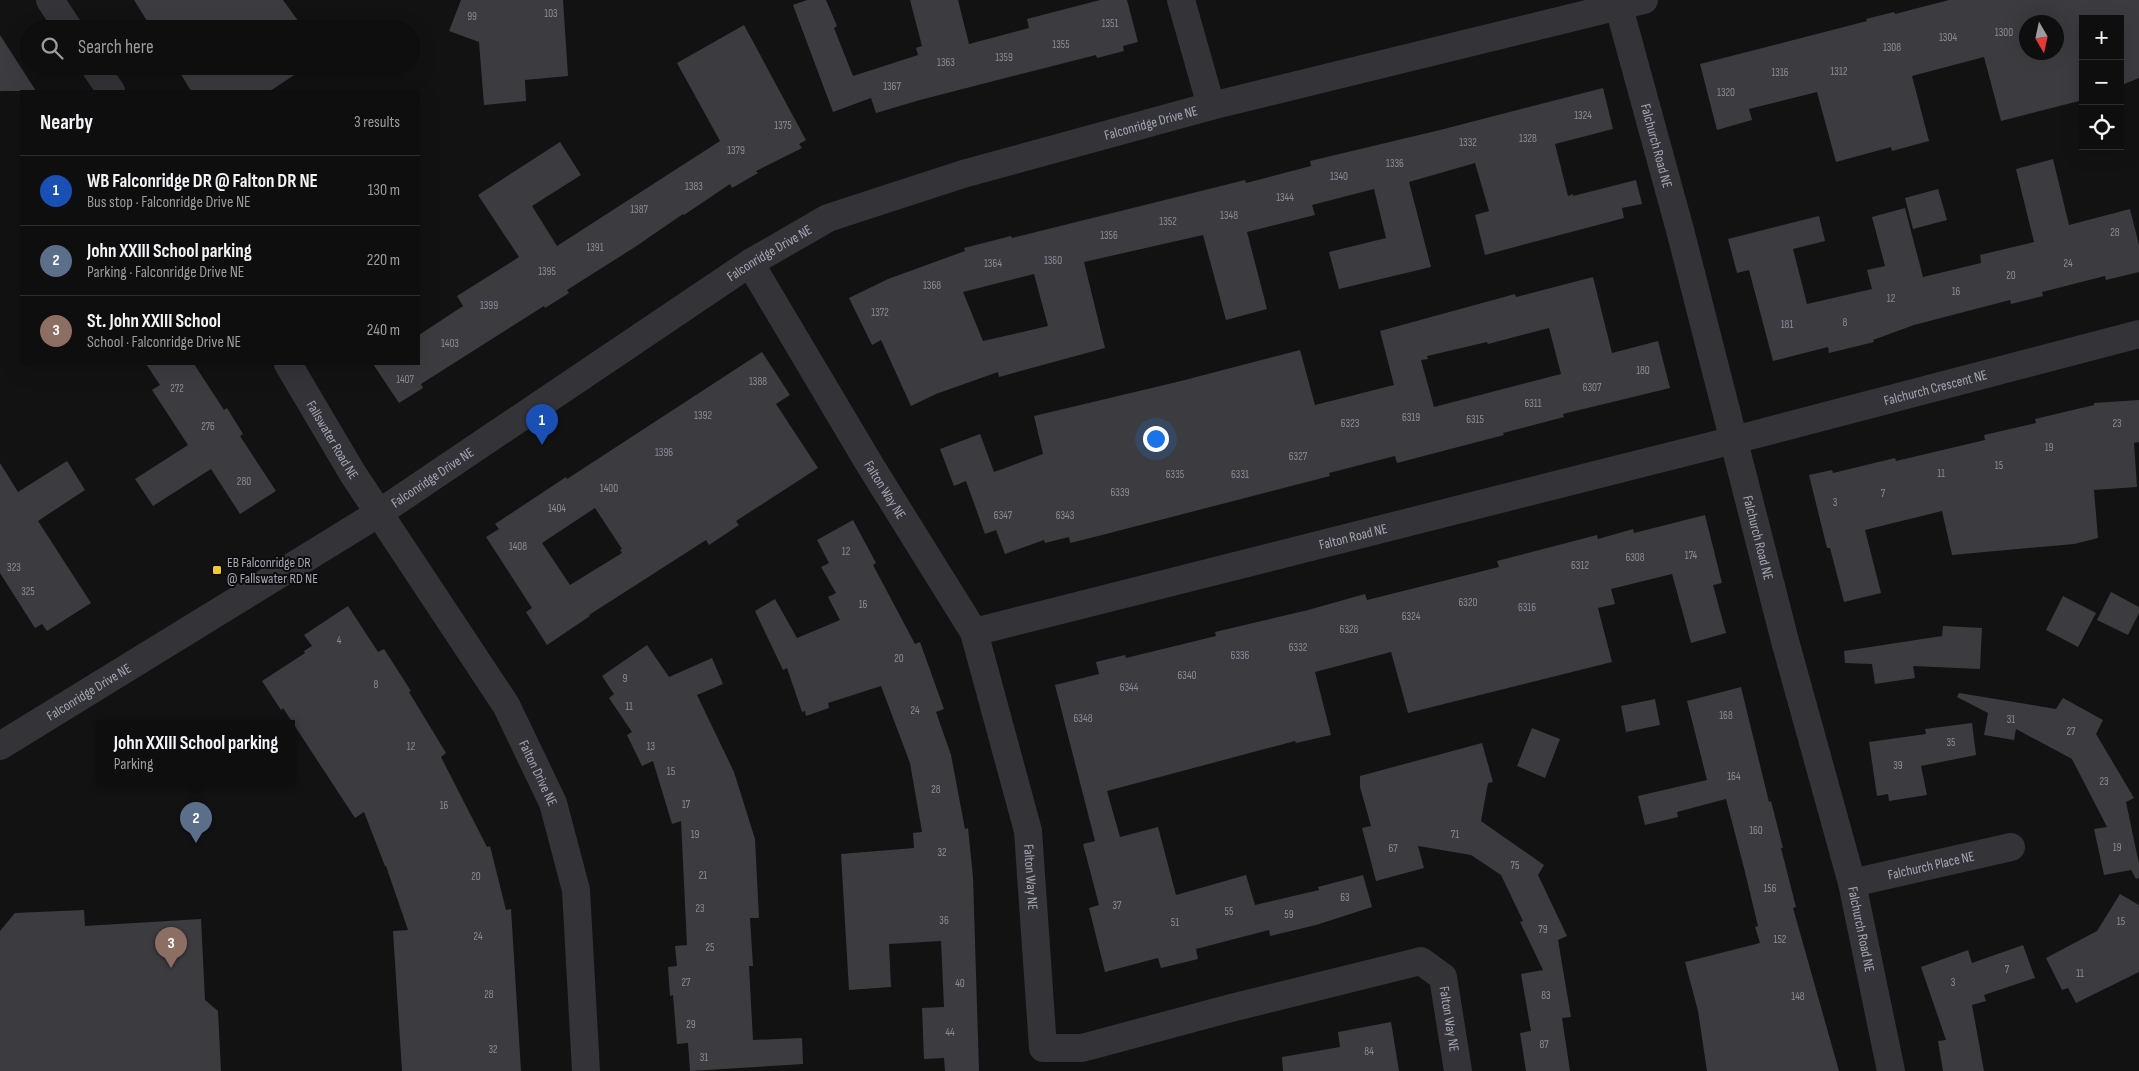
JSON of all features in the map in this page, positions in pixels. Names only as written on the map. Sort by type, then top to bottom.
[{"type":"street","points":[[50,0],[63,20]]},
{"type":"street","points":[[1181,0],[1211,106]]},
{"type":"street","name":"Falconridge Drive NE","points":[[4,735],[379,513],[750,263],[828,218],[962,174],[1211,106],[1627,2]]},
{"type":"street","name":"Falchurch Road NE","points":[[1627,2],[1785,641],[1852,883],[1891,1071]]},
{"type":"street","points":[[100,75],[110,90]]},
{"type":"street","name":"Falton Way NE","points":[[750,263],[870,465],[974,632],[1028,831],[1043,1059],[1231,1008],[1421,961],[1443,977],[1458,1071]]},
{"type":"street","name":"Falchurch Crescent NE","points":[[1734,440],[2139,334]]},
{"type":"street","name":"Fallswater Road NE","points":[[289,365],[353,474],[379,513]]},
{"type":"street","name":"Falton Road NE","points":[[974,632],[1734,440]]},
{"type":"street","name":"Falton Drive NE","points":[[379,513],[506,705],[553,803],[576,890],[586,1071]]},
{"type":"street","name":"Falchurch Place NE","points":[[1852,883],[2011,847]]},
{"type":"building","points":[[134,0],[283,0],[297,20],[146,20]]},
{"type":"building","points":[[461,0],[563,0],[568,76],[525,80],[526,101],[484,105],[479,42],[449,31]]},
{"type":"building","points":[[807,0],[826,0],[837,26],[834,28],[853,76],[918,55],[916,48],[922,46],[910,0],[958,0],[969,44],[1029,28],[1027,19],[1100,0],[1127,0],[1138,42],[1123,46],[1124,51],[1097,58],[1096,55],[876,113],[871,98],[833,112],[793,5]]},
{"type":"building","points":[[1949,0],[2139,0],[2139,78],[2124,84],[2124,15],[2079,15],[2079,101],[2001,121],[1984,57],[1912,76],[1929,141],[1892,151],[1891,147],[1836,162],[1817,92],[1749,109],[1752,120],[1717,130],[1700,64],[1867,21],[1866,19],[1894,12],[1895,14]]},
{"type":"building","points":[[744,25],[806,140],[799,144],[802,148],[756,171],[758,173],[732,188],[730,184],[567,290],[569,293],[545,308],[544,306],[421,384],[423,388],[399,403],[374,365],[420,365],[420,334],[463,306],[457,296],[519,257],[478,195],[560,142],[581,175],[532,206],[557,246],[720,141],[677,63]]},
{"type":"building","points":[[0,35],[20,66],[20,75],[26,75],[35,90],[0,91]]},
{"type":"building","points":[[181,75],[294,75],[272,90],[190,90]]},
{"type":"building","points":[[1603,88],[1613,129],[1555,144],[1568,196],[1636,180],[1642,204],[1622,208],[1624,218],[1485,255],[1475,215],[1489,211],[1475,163],[1409,182],[1431,267],[1339,289],[1329,252],[1386,238],[1374,189],[1312,205],[1315,215],[1247,232],[1267,309],[1226,320],[1203,235],[1084,262],[1105,348],[999,377],[998,372],[936,394],[911,406],[881,340],[872,345],[849,298],[888,279],[965,251],[964,248],[1011,236],[1012,238],[1245,180],[1246,183],[1311,166],[1310,161]],"holes":[[[1034,274],[1048,326],[983,341],[963,292]]]},
{"type":"building","points":[[2053,159],[2069,225],[2130,209],[2139,245],[2139,272],[2106,280],[2105,276],[2042,292],[2043,296],[2011,304],[2010,300],[1914,325],[1873,340],[1874,342],[1829,353],[1828,347],[1773,361],[1749,270],[1737,273],[1728,239],[1819,216],[1825,241],[1793,249],[1807,304],[1872,289],[1867,270],[1885,266],[1872,217],[1905,208],[1923,277],[1981,263],[1980,255],[2034,242],[2016,169]]},
{"type":"building","points":[[1938,189],[1947,220],[1913,229],[1905,198]]},
{"type":"building","points":[[1593,277],[1612,353],[1658,341],[1670,388],[1563,414],[1564,417],[1503,433],[1504,435],[1397,463],[1395,456],[1329,473],[1330,476],[1102,535],[1070,543],[1069,537],[1045,543],[1044,540],[1005,554],[996,530],[985,534],[966,481],[954,486],[940,449],[980,434],[994,472],[1043,454],[1034,416],[1300,350],[1315,405],[1394,385],[1380,331],[1515,294],[1516,297]],"holes":[[[1549,328],[1561,374],[1434,407],[1421,360],[1428,359],[1427,356],[1487,342],[1488,344]]]},
{"type":"building","points":[[762,352],[790,395],[776,404],[818,468],[736,521],[739,525],[709,545],[706,540],[589,615],[547,645],[526,612],[532,608],[486,537],[499,529],[495,524],[566,477],[567,479]],"holes":[[[595,508],[622,549],[620,550],[622,553],[570,585],[542,543]]]},
{"type":"building","points":[[147,365],[195,365],[224,410],[227,408],[243,434],[240,436],[276,491],[240,514],[211,469],[153,506],[135,479],[188,445],[152,390],[160,385]]},
{"type":"building","points":[[2139,400],[2139,442],[2134,443],[2137,487],[2094,490],[2098,538],[2074,544],[1952,555],[1942,511],[1865,530],[1881,593],[1844,602],[1830,548],[1827,548],[1809,475],[1832,470],[1833,473],[1895,458],[1896,461],[1985,440],[1984,435],[2036,423],[2035,419],[2094,405],[2094,403]]},
{"type":"building","points":[[67,461],[85,490],[38,521],[91,603],[47,631],[42,624],[35,628],[0,573],[0,463],[18,492]]},
{"type":"building","points":[[1705,515],[1722,583],[1713,585],[1726,633],[1691,643],[1672,574],[1611,589],[1615,604],[1598,608],[1612,662],[1408,713],[1391,652],[1315,672],[1331,735],[1296,743],[1295,741],[1107,791],[1120,837],[1158,827],[1176,895],[1246,875],[1255,905],[1319,890],[1318,887],[1363,875],[1372,907],[1316,925],[1270,936],[1269,930],[1196,949],[1198,959],[1161,968],[1158,958],[1105,972],[1089,908],[1099,905],[1083,844],[1095,841],[1055,685],[1099,674],[1096,662],[1125,655],[1126,658],[1216,636],[1215,632],[1308,610],[1365,594],[1367,600],[1499,567],[1497,561],[1597,535],[1598,539],[1633,529],[1634,533]]},
{"type":"building","points":[[853,520],[876,563],[873,565],[915,644],[920,642],[944,709],[936,712],[951,755],[965,829],[968,828],[973,877],[979,1071],[945,1071],[944,1058],[924,1059],[922,1008],[944,1007],[941,941],[889,944],[891,987],[849,990],[841,854],[914,848],[913,833],[922,832],[910,763],[881,686],[828,703],[829,708],[806,716],[805,711],[802,712],[787,668],[783,670],[755,611],[775,599],[797,638],[840,620],[828,597],[836,593],[821,567],[829,563],[817,540]]},
{"type":"building","points":[[2111,592],[2139,607],[2139,613],[2128,635],[2097,620]]},
{"type":"building","points":[[2063,596],[2096,613],[2078,647],[2046,630]]},
{"type":"building","points":[[348,606],[378,652],[384,649],[411,691],[409,692],[446,753],[441,757],[487,847],[490,846],[506,910],[511,909],[521,1071],[402,1071],[393,931],[408,930],[386,866],[364,812],[355,818],[295,726],[295,720],[291,720],[283,708],[281,710],[262,681],[305,653],[304,651],[312,646],[304,635]]},
{"type":"building","points":[[1943,626],[1982,628],[1980,669],[1913,666],[1915,678],[1875,684],[1872,664],[1845,663],[1844,651],[1942,636]]},
{"type":"building","points":[[647,645],[669,677],[712,658],[723,684],[697,695],[734,772],[755,839],[759,918],[750,918],[753,966],[749,966],[753,1040],[802,1038],[803,1064],[690,1071],[688,1043],[677,1044],[673,995],[670,996],[668,967],[677,966],[675,946],[687,945],[681,821],[672,824],[653,761],[642,766],[627,735],[632,732],[609,698],[614,694],[602,676]]},
{"type":"building","points":[[1741,687],[1769,802],[1771,801],[1783,848],[1781,848],[1796,907],[1793,908],[1839,1071],[1707,1071],[1698,1011],[1685,962],[1760,943],[1755,927],[1758,926],[1744,868],[1726,799],[1677,812],[1678,817],[1645,825],[1638,796],[1707,780],[1687,701]]},
{"type":"building","points":[[1959,693],[2056,709],[2063,698],[2103,720],[2096,734],[2134,798],[2126,802],[2139,864],[2139,878],[2136,879],[2131,870],[2104,875],[2094,829],[2107,827],[2072,759],[2016,729],[2014,740],[1984,735],[1988,713],[1957,697]]},
{"type":"building","points":[[1655,699],[1660,725],[1626,732],[1621,706]]},
{"type":"building","points":[[1972,723],[1976,755],[1921,766],[1927,795],[1889,801],[1888,794],[1877,796],[1869,742],[1926,734],[1925,729]]},
{"type":"building","points":[[1532,728],[1560,739],[1545,778],[1517,766]]},
{"type":"building","points":[[1482,743],[1493,782],[1488,783],[1481,821],[1544,865],[1538,875],[1567,936],[1558,940],[1571,1017],[1562,1018],[1570,1071],[1526,1071],[1520,1033],[1531,1031],[1521,974],[1543,970],[1520,922],[1523,921],[1501,875],[1471,855],[1418,846],[1424,868],[1376,881],[1362,828],[1371,826],[1360,787],[1360,776]]},
{"type":"building","points":[[2120,894],[2139,905],[2139,972],[2076,1003],[2068,988],[2062,990],[2046,958],[2097,931]]},
{"type":"building","points":[[84,910],[85,926],[201,919],[205,1000],[218,1011],[221,1071],[0,1071],[0,931],[15,913]]},
{"type":"building","points":[[2023,945],[2035,978],[1984,995],[1986,1001],[1972,1005],[1984,1071],[1943,1071],[1938,1041],[1946,1040],[1921,967],[1968,950],[1972,963]]},
{"type":"building","points":[[1391,1022],[1399,1071],[1283,1071],[1282,1057],[1340,1047],[1338,1032]]},
{"type":"place","name":"WB Falconridge DR @ Falton DR NE","points":[[542,445]]},
{"type":"place","name":"EB Falconridge DR @ Fallswater RD NE","points":[[217,570]]},
{"type":"place","name":"John XXIII School parking","points":[[196,843]]},
{"type":"place","name":"St. John XXIII School","points":[[171,968]]}]
